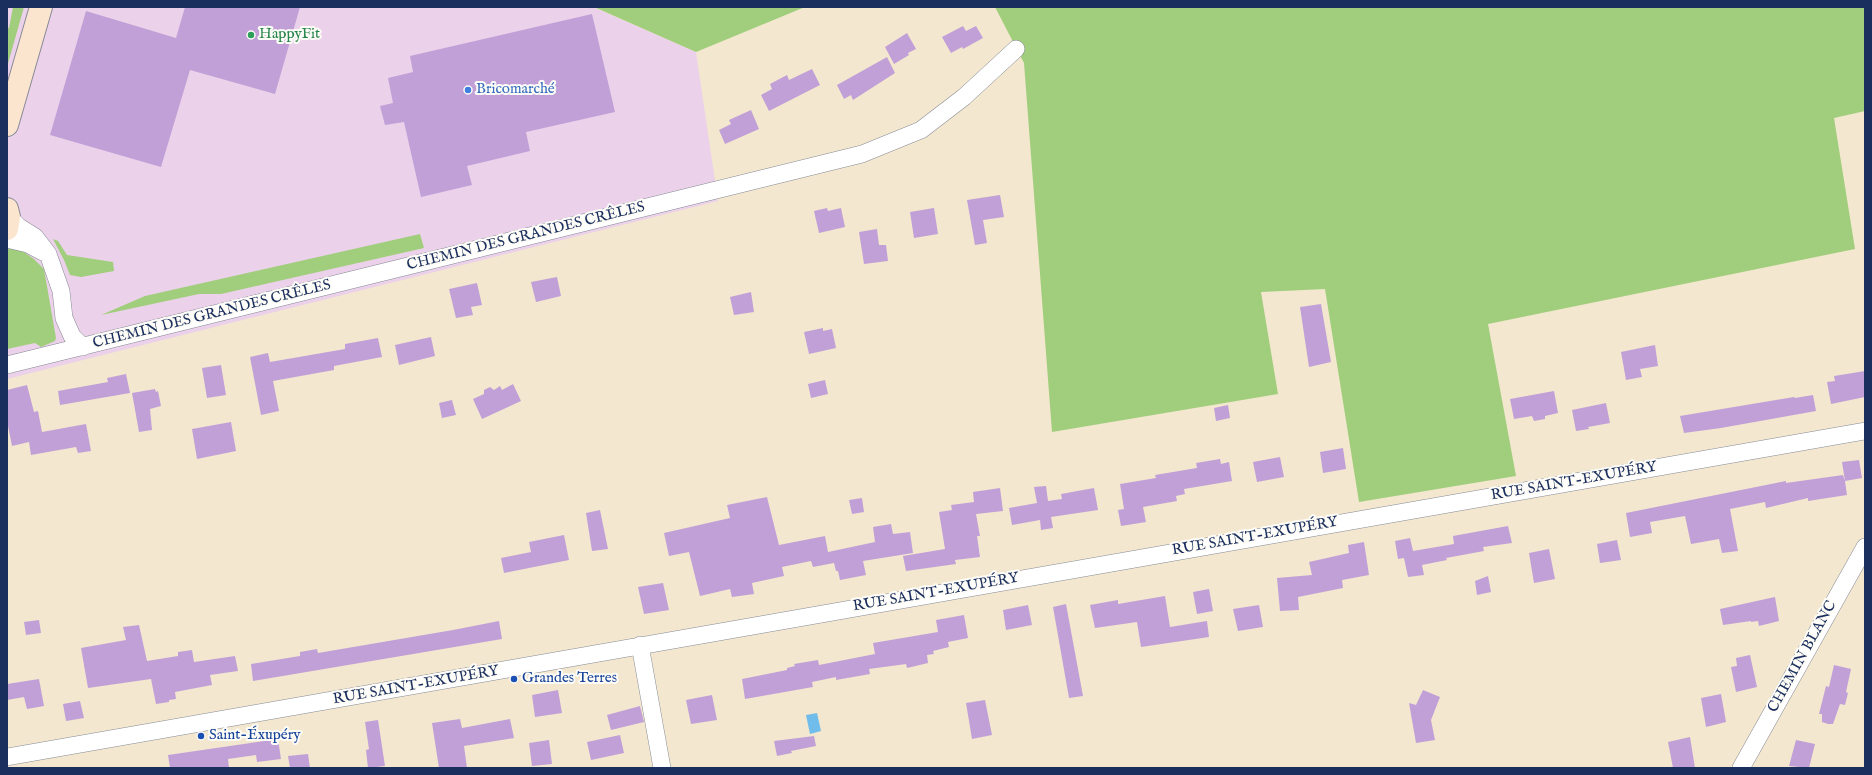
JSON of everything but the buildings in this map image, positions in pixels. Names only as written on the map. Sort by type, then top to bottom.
[{"type":"main road","points":[[7,124],[42,7]]},
{"type":"street","name":"CHEMIN DES GRANDES CRÊLES","points":[[7,365],[862,154],[921,130],[964,97],[1016,49]]},
{"type":"street","points":[[8,218],[35,237],[48,254],[61,291],[64,318],[72,336],[83,347]]},
{"type":"street","points":[[7,239],[28,244],[48,254]]},
{"type":"street","name":"RUE SAINT-EXUPÉRY","points":[[7,757],[1865,431]]},
{"type":"street","name":"CHEMIN BLANC","points":[[1741,768],[1865,547]]},
{"type":"street","points":[[640,645],[662,768]]},
{"type":"shaded area","points":[[7,7],[593,7],[696,52],[718,201],[7,379]]},
{"type":"green space","points":[[13,7],[24,7],[7,67],[7,28],[9,28]]},
{"type":"green space","points":[[594,7],[805,7],[696,52]]},
{"type":"green space","points":[[995,7],[1865,7],[1865,111],[1834,118],[1855,249],[1488,324],[1516,476],[1359,502],[1325,289],[1261,292],[1278,394],[1052,432],[1024,63]]},
{"type":"green space","points":[[420,234],[424,248],[221,294],[199,294],[101,315],[145,296]]},
{"type":"green space","points":[[53,239],[58,241],[67,255],[113,262],[114,271],[81,277],[70,275]]},
{"type":"green space","points":[[18,248],[34,259],[44,269],[56,338],[55,341],[41,347],[35,343],[7,349],[7,249]]},
{"type":"water","points":[[817,713],[821,731],[810,734],[806,715]]},
{"type":"place","name":"HappyFit","points":[[251,35]]},
{"type":"place","name":"Bricomarché","points":[[468,90]]},
{"type":"place","name":"Grandes Terres","points":[[514,679]]},
{"type":"place","name":"Saint-Éxupéry","points":[[201,736]]}]
